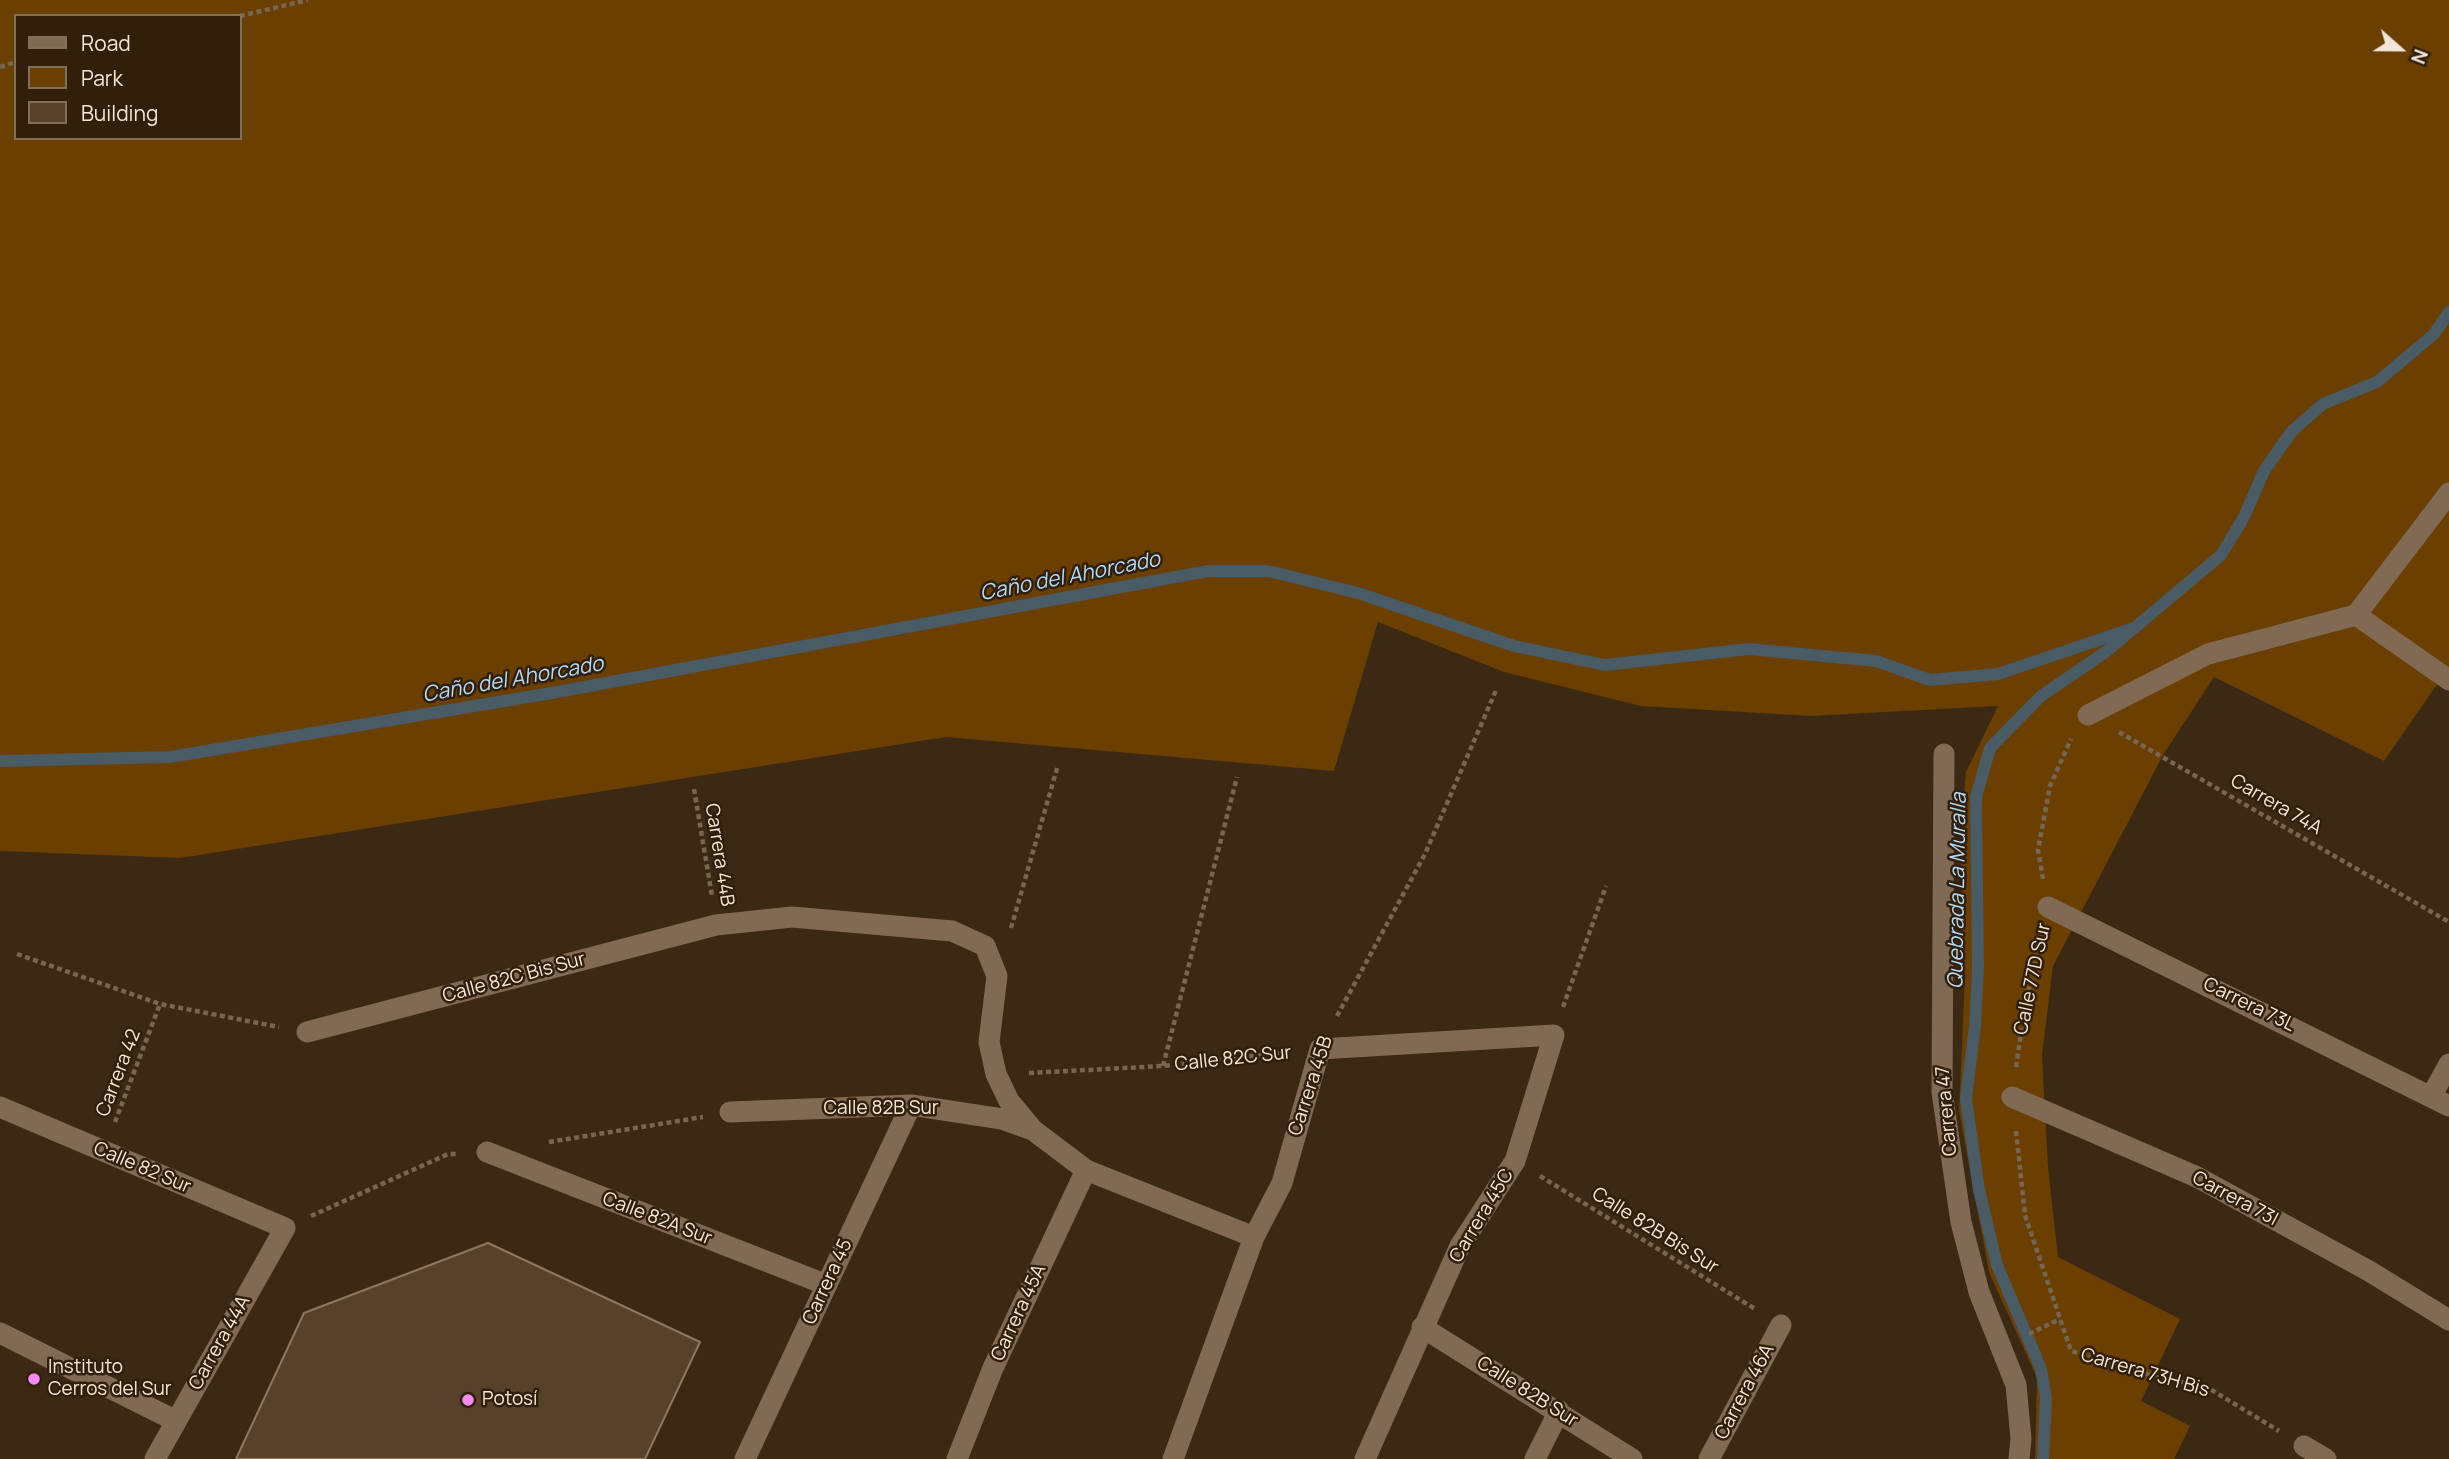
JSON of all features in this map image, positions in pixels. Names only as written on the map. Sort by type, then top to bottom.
[{"type":"street","points":[[2088,715],[2208,654],[2356,615],[2449,493]]},
{"type":"street","points":[[2356,615],[2449,680]]},
{"type":"street","name":"Carrera 47","points":[[1944,754],[1942,1092],[1961,1223],[1979,1292],[2016,1385],[2021,1439],[2019,1459]]},
{"type":"street","name":"Carrera 73L","points":[[2048,907],[2440,1100]]},
{"type":"street","name":"Calle 82C Bis Sur","points":[[307,1032],[716,925],[792,917],[951,930],[985,946],[997,976]]},
{"type":"street","points":[[997,976],[989,1042],[996,1074],[1009,1101],[1033,1130]]},
{"type":"street","name":"Calle 82C Sur","points":[[1320,1049],[1554,1034]]},
{"type":"street","name":"Carrera 45C","points":[[1365,1459],[1460,1246],[1515,1161],[1554,1034]]},
{"type":"street","name":"Carrera 45B","points":[[1173,1459],[1254,1237],[1282,1182],[1320,1049]]},
{"type":"street","points":[[2440,1100],[2449,1064]]},
{"type":"street","name":"Carrera 73I","points":[[2012,1097],[2197,1177],[2369,1270],[2449,1320]]},
{"type":"street","name":"Calle 82B Sur","points":[[730,1112],[911,1105],[972,1112],[1033,1130],[1086,1170],[1254,1237]]},
{"type":"street","name":"Carrera 45","points":[[745,1459],[911,1105]]},
{"type":"street","name":"Calle 82 Sur","points":[[0,1107],[285,1228]]},
{"type":"street","name":"Calle 82A Sur","points":[[487,1153],[827,1285]]},
{"type":"street","name":"Carrera 45A","points":[[957,1459],[993,1368],[1086,1170]]},
{"type":"street","name":"Carrera 44A","points":[[155,1459],[285,1228]]},
{"type":"street","name":"Carrera 46A","points":[[1709,1459],[1781,1325]]},
{"type":"street","name":"Calle 82B Sur","points":[[1422,1327],[1632,1459]]},
{"type":"street","points":[[0,1333],[176,1421]]},
{"type":"street","points":[[1535,1459],[1559,1411]]},
{"type":"street","points":[[2304,1446],[2326,1459]]},
{"type":"path","points":[[242,16],[307,0]]},
{"type":"path","name":"Carrera 45B","points":[[1320,1049],[1426,854],[1497,688]]},
{"type":"path","name":"Calle 77D Sur","points":[[2071,1351],[2025,1215],[2012,1097],[2025,1006],[2048,907],[2038,850],[2050,786],[2067,745],[2088,715]]},
{"type":"path","name":"Carrera 74A","points":[[2088,715],[2163,755],[2449,922]]},
{"type":"path","points":[[997,976],[1058,765]]},
{"type":"path","points":[[1163,1066],[1237,777]]},
{"type":"path","name":"Carrera 44B","points":[[694,789],[716,925]]},
{"type":"path","points":[[1554,1034],[1606,886]]},
{"type":"path","points":[[17,954],[160,1004],[307,1032]]},
{"type":"path","name":"Carrera 42","points":[[103,1153],[160,1004]]},
{"type":"path","name":"Calle 82C Sur","points":[[996,1074],[1163,1066],[1320,1049]]},
{"type":"path","name":"Calle 82B Bis Sur","points":[[1515,1161],[1781,1325]]},
{"type":"path","points":[[2039,1329],[2060,1318]]},
{"type":"path","name":"Carrera 73H Bis","points":[[2071,1351],[2160,1378],[2205,1386],[2304,1446]]},
{"type":"green space","points":[[0,0],[2449,0],[2449,667],[2384,761],[2214,677],[2163,755],[2053,966],[2042,1056],[2048,1167],[2058,1257],[2180,1319],[2141,1401],[2190,1426],[2174,1459],[2035,1459],[2037,1378],[1989,1272],[1959,1111],[1965,977],[1960,843],[1966,772],[1998,706],[1811,716],[1641,706],[1504,672],[1378,622],[1334,771],[946,737],[180,858],[0,851]]},
{"type":"building","name":"Potosí","points":[[488,1243],[700,1342],[645,1459],[236,1459],[304,1313]]},
{"type":"waterway","name":"Quebrada La Muralla","points":[[2043,1459],[2046,1398],[2041,1369],[1997,1265],[1979,1190],[1966,1099],[1975,1026],[1978,968],[1976,797],[1990,748],[2041,696],[2107,651],[2221,555],[2244,517],[2264,471],[2292,431],[2323,404],[2377,382],[2434,334],[2449,312]]},
{"type":"waterway","name":"Caño del Ahorcado","points":[[0,761],[170,757],[552,693],[1208,571],[1268,571],[1358,593],[1514,646],[1605,665],[1749,649],[1876,661],[1930,680],[1998,674],[2134,628]]},
{"type":"place","name":"Instituto Cerros del Sur","points":[[34,1379]]},
{"type":"place","name":"Potosí","points":[[468,1400]]}]
